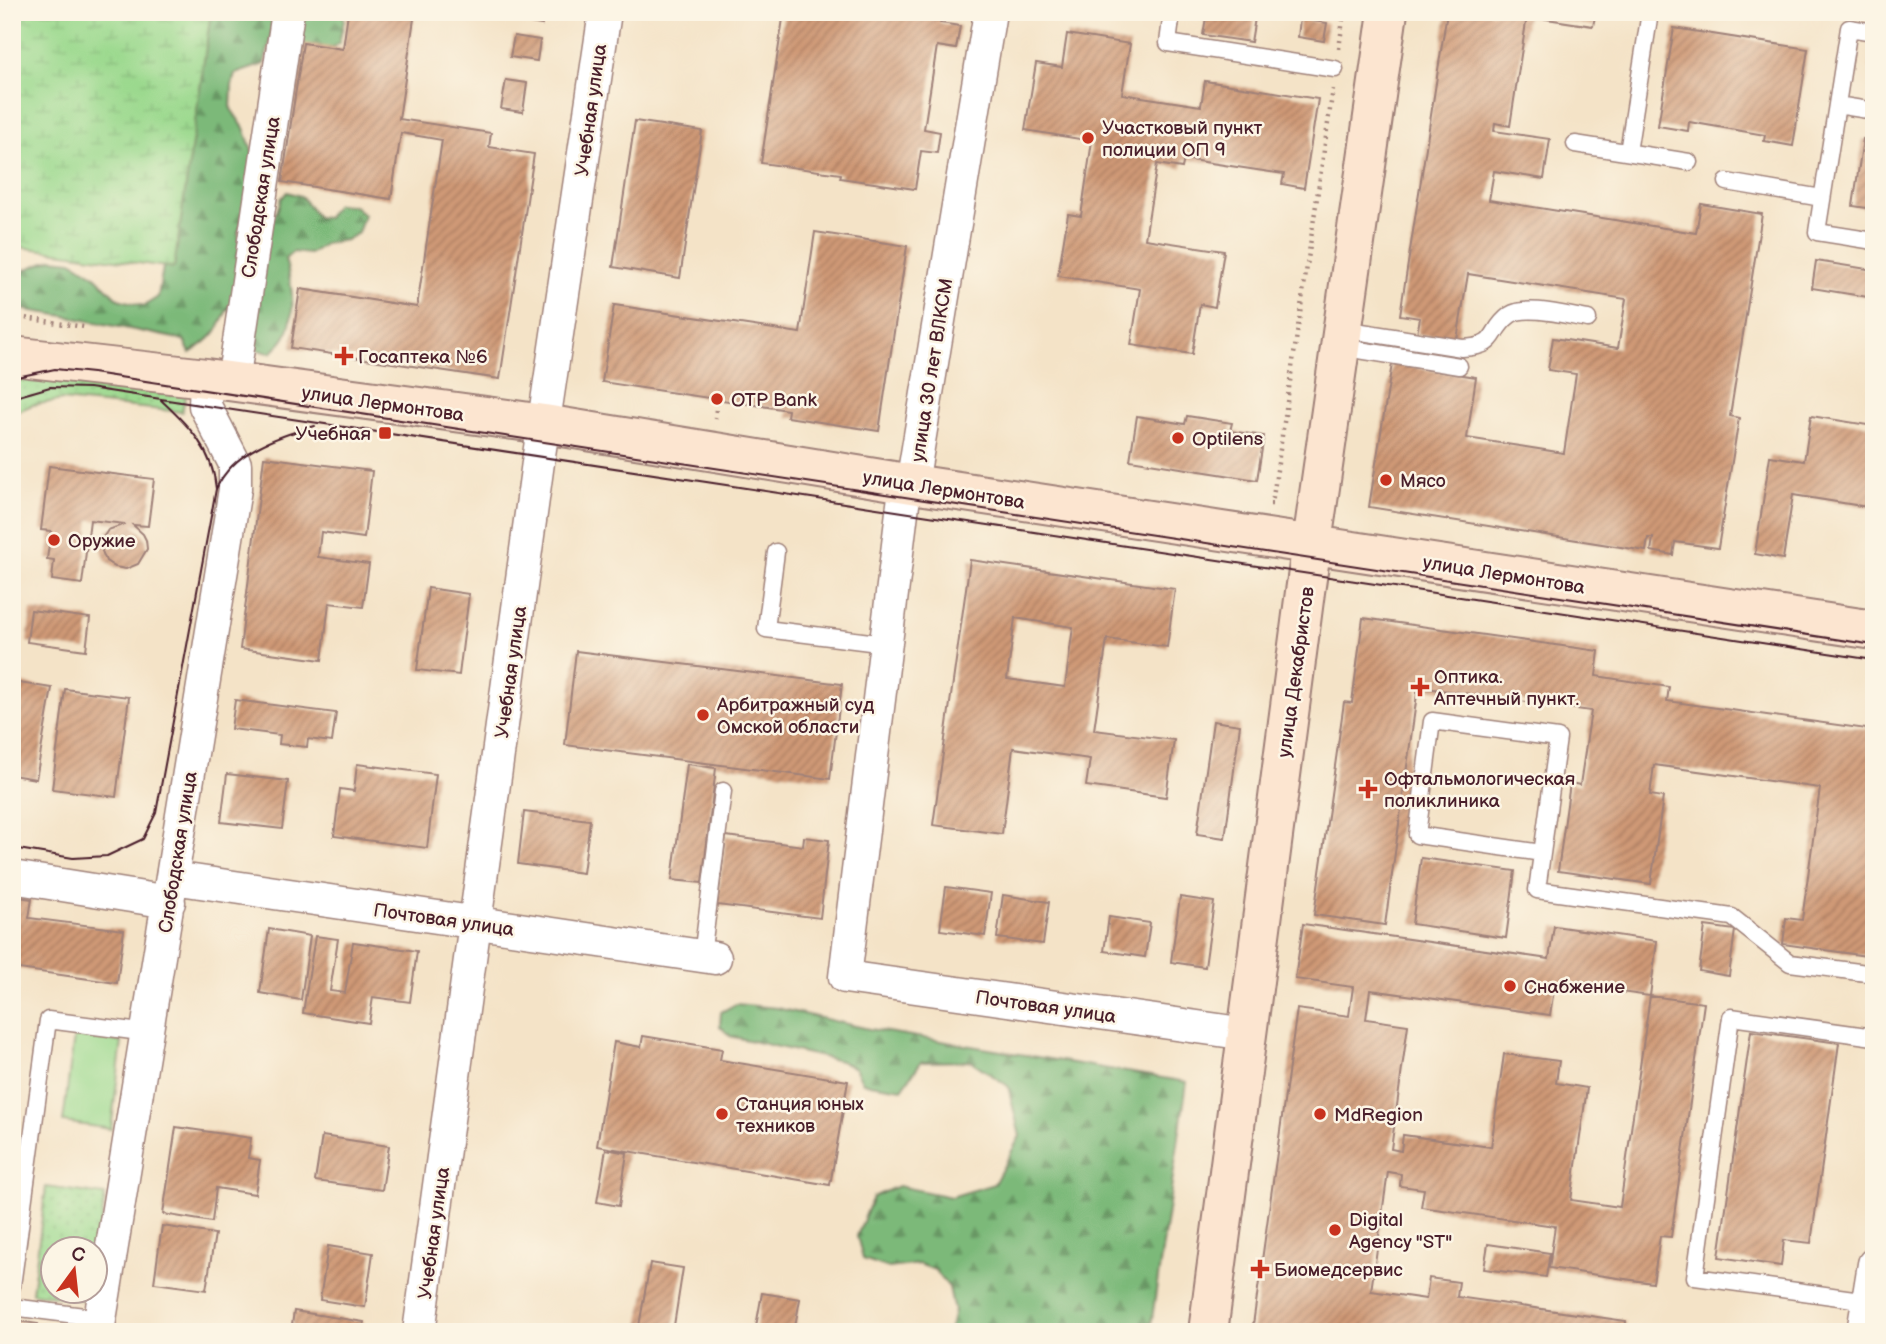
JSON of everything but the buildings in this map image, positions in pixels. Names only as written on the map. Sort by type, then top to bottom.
[{"type":"main road","name":"улица Декабристов","points":[[1209,1332],[1312,546],[1388,12]]},
{"type":"main road","name":"улица Лермонтова","points":[[12,356],[220,380],[544,424],[1312,546],[1874,630]]},
{"type":"street","name":"Слободская улица","points":[[99,1325],[235,489],[235,464],[205,406],[220,380],[288,12]]},
{"type":"street","name":"Учебная улица","points":[[419,1332],[544,424],[605,12]]},
{"type":"street","name":"улица 30 лет ВЛКСМ","points":[[845,977],[904,497],[912,484],[990,12]]},
{"type":"street","name":"Почтовая улица","points":[[12,877],[171,890],[475,924],[708,957]]},
{"type":"street","name":"Почтовая улица","points":[[845,977],[1247,1034]]},
{"type":"street","points":[[1863,1332],[1874,1264]]},
{"type":"lane","points":[[1172,12],[1168,43],[1335,69]]},
{"type":"lane","points":[[1628,152],[1650,12]]},
{"type":"lane","points":[[1874,32],[1849,28],[1817,232],[1874,241]]},
{"type":"lane","points":[[1837,105],[1874,111]]},
{"type":"lane","points":[[1575,144],[1689,162]]},
{"type":"lane","points":[[1727,182],[1822,198]]},
{"type":"lane","points":[[1341,338],[1462,348],[1481,347],[1493,337],[1511,314],[1524,310],[1588,319]]},
{"type":"lane","points":[[1341,338],[1460,366]]},
{"type":"lane","points":[[776,552],[766,629],[886,644]]},
{"type":"lane","points":[[1542,853],[1417,835],[1432,721],[1558,738],[1537,890],[1732,917],[1790,962],[1874,974]]},
{"type":"lane","points":[[708,957],[723,791]]},
{"type":"lane","points":[[1868,1301],[1695,1276],[1731,1017],[1874,1037]]},
{"type":"lane","points":[[12,1286],[48,1020],[148,1033]]},
{"type":"lane","points":[[12,1307],[99,1325]]},
{"type":"path","points":[[1272,504],[1344,12]]},
{"type":"path","points":[[715,419],[717,399]]},
{"type":"green space","points":[[15,12],[211,12],[174,268],[12,246],[12,28]]},
{"type":"green space","points":[[206,12],[274,12],[264,64],[235,74],[232,85],[231,109],[244,128],[255,159],[245,218],[238,232],[242,253],[267,215],[277,212],[281,199],[287,192],[301,196],[317,217],[327,218],[336,204],[355,206],[364,215],[358,233],[346,240],[326,243],[310,254],[293,252],[285,259],[291,288],[291,317],[286,336],[271,353],[254,348],[243,338],[228,307],[214,334],[190,353],[184,340],[12,308],[12,285],[24,270],[52,259],[72,261],[95,276],[118,299],[144,306],[158,297]]},
{"type":"green space","points":[[297,12],[343,12],[339,43],[317,59],[294,49]]},
{"type":"green space","points":[[12,374],[188,384],[182,412],[62,400],[32,405],[12,414]]},
{"type":"green space","points":[[736,1004],[777,1008],[869,1029],[1187,1082],[1150,1332],[949,1332],[954,1311],[949,1287],[935,1270],[919,1264],[889,1268],[863,1259],[857,1236],[873,1197],[898,1186],[951,1197],[994,1184],[1020,1136],[1008,1086],[971,1061],[921,1062],[902,1089],[863,1083],[855,1068],[840,1061],[730,1036],[720,1026],[721,1012]]},
{"type":"green space","points":[[74,1036],[122,1042],[111,1129],[63,1122]]},
{"type":"green space","points":[[46,1187],[105,1195],[100,1236],[40,1236]]},
{"type":"green space","points":[[38,1248],[38,1294],[32,1293]]},
{"type":"tram line","points":[[12,378],[55,369],[93,373],[1874,645]]},
{"type":"tram line","points":[[12,398],[50,387],[89,388],[1874,660]]},
{"type":"tram line","points":[[12,848],[73,858],[107,856],[143,839],[156,813],[216,489],[205,451],[190,429],[161,400]]},
{"type":"tram line","points":[[216,489],[233,465],[245,455],[272,440],[315,426]]},
{"type":"place","name":"Участковый пункт полиции ОП 9","points":[[1088,138]]},
{"type":"place","name":"Госаптека №6","points":[[344,356]]},
{"type":"place","name":"OTP Bank","points":[[717,399]]},
{"type":"place","name":"Учебная","points":[[385,433]]},
{"type":"place","name":"Optilens","points":[[1178,438]]},
{"type":"place","name":"Мясо","points":[[1386,480]]},
{"type":"place","name":"Оружие","points":[[54,540]]},
{"type":"place","name":"Оптика. Аптечный пункт.","points":[[1420,687]]},
{"type":"place","name":"Арбитражный суд Омской области","points":[[703,715]]},
{"type":"place","name":"Офтальмологическая поликлиника","points":[[1368,789]]},
{"type":"place","name":"Снабжение","points":[[1510,986]]},
{"type":"place","name":"Станция юных техников","points":[[722,1114]]},
{"type":"place","name":"MdRegion","points":[[1320,1114]]},
{"type":"place","name":"Digital Agency \"ST\"","points":[[1335,1230]]},
{"type":"place","name":"Биомедсервис","points":[[1260,1269]]}]
